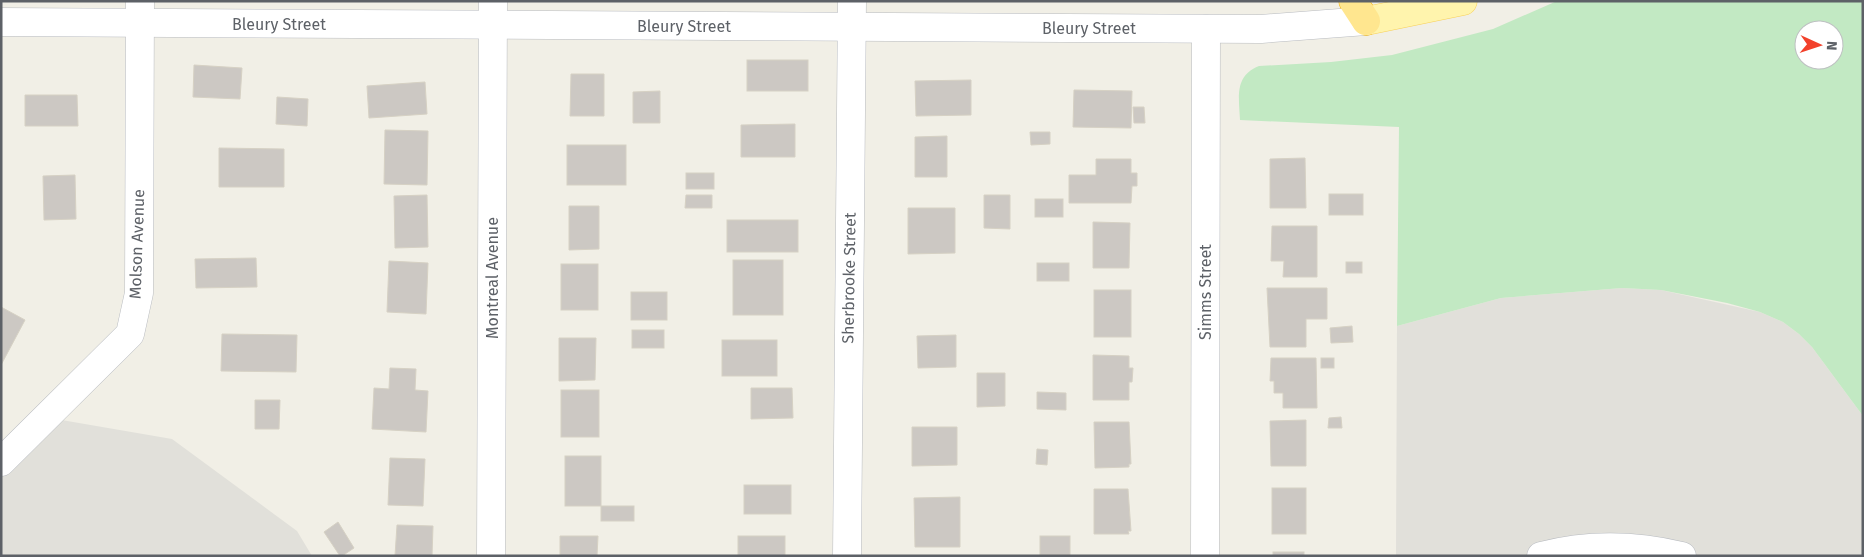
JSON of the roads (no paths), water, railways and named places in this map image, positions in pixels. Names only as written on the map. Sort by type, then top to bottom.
[{"type":"main road","points":[[1361,8],[1462,1]]},
{"type":"street","name":"Bleury Street","points":[[1,22],[140,12],[852,14],[1206,29],[1262,29],[1361,8]]},
{"type":"street","name":"Molson Avenue","points":[[1,462],[44,417],[130,334],[139,293],[140,12]]},
{"type":"street","name":"Montreal Avenue","points":[[491,556],[493,13]]},
{"type":"street","name":"Sherbrooke Street","points":[[847,556],[852,14]]},
{"type":"street","name":"Simms Street","points":[[1205,556],[1206,29]]},
{"type":"street","points":[[1541,556],[1584,549],[1614,548],[1664,552],[1682,556]]}]
